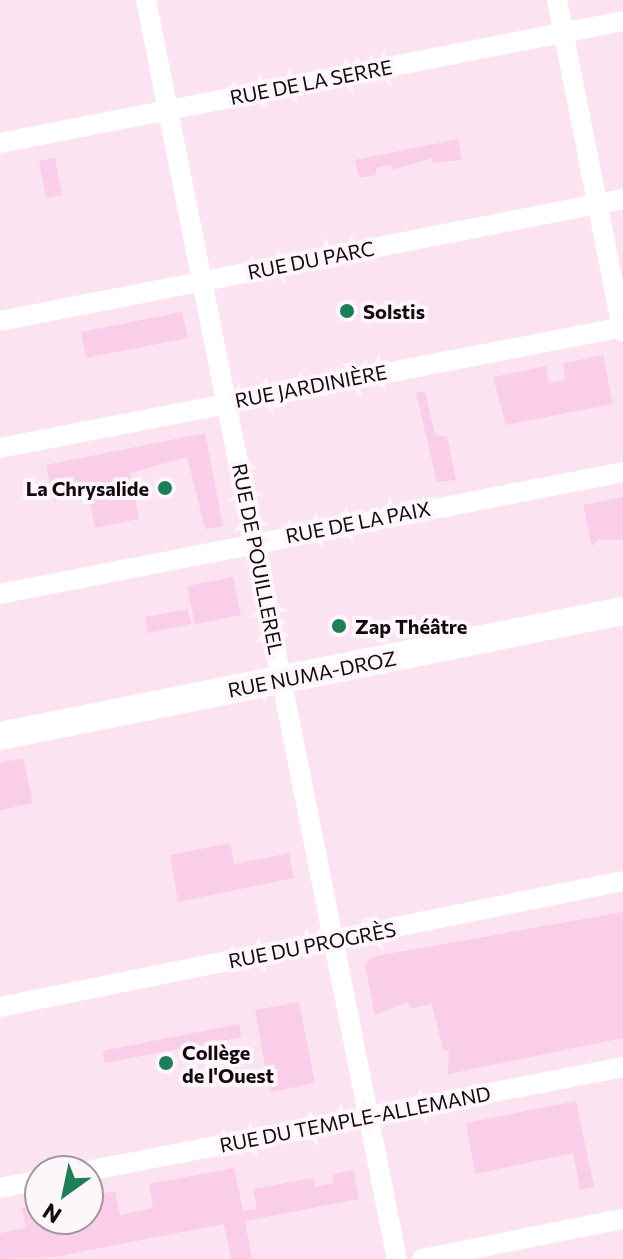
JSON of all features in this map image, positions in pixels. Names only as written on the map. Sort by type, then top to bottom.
[{"type":"main road","name":"RUE NUMA-DROZ","points":[[0,736],[623,611]]},
{"type":"street","name":"RUE DE POUILLEREL","points":[[146,0],[397,1259]]},
{"type":"street","points":[[557,0],[623,328]]},
{"type":"street","name":"RUE DE LA SERRE","points":[[0,143],[623,21]]},
{"type":"street","name":"RUE DU PARC","points":[[0,321],[623,199]]},
{"type":"street","name":"RUE JARDINIÈRE","points":[[0,448],[623,328]]},
{"type":"street","name":"RUE DE LA PAIX","points":[[0,594],[623,472]]},
{"type":"street","name":"RUE DU PROGRÈS","points":[[0,1007],[623,881]]},
{"type":"street","name":"RUE DU TEMPLE-ALLEMAND","points":[[104,1168],[623,1067]]},
{"type":"street","points":[[0,1188],[24,1183]]},
{"type":"street","points":[[422,1259],[623,1219]]},
{"type":"shaded area","points":[[458,139],[462,160],[433,163],[432,158],[393,170],[392,165],[376,168],[376,175],[359,178],[355,160]]},
{"type":"shaded area","points":[[55,158],[62,195],[46,198],[39,161]]},
{"type":"shaded area","points":[[182,312],[188,338],[86,358],[81,332]]},
{"type":"shaded area","points":[[603,355],[613,404],[506,425],[493,377],[546,366],[549,383],[565,380],[563,363]]},
{"type":"shaded area","points":[[425,391],[435,435],[447,437],[456,480],[437,482],[416,393]]},
{"type":"shaded area","points":[[205,433],[223,526],[205,529],[187,457],[130,473],[139,519],[95,528],[88,494],[54,501],[46,465]]},
{"type":"shaded area","points":[[623,497],[623,540],[598,540],[592,546],[583,505]]},
{"type":"shaded area","points":[[233,577],[241,615],[195,624],[187,586]]},
{"type":"shaded area","points":[[188,609],[191,624],[148,633],[145,617]]},
{"type":"shaded area","points":[[23,758],[33,803],[0,810],[0,763]]},
{"type":"shaded area","points":[[230,843],[234,864],[289,853],[294,878],[178,902],[170,855]]},
{"type":"shaded area","points":[[623,912],[623,1038],[448,1074],[449,1050],[443,1050],[432,1004],[410,1009],[408,1002],[375,1015],[365,966],[371,957]]},
{"type":"shaded area","points":[[299,1002],[315,1083],[270,1092],[255,1010]]},
{"type":"shaded area","points":[[239,1024],[242,1037],[105,1063],[102,1051]]},
{"type":"shaded area","points":[[576,1101],[594,1187],[580,1190],[573,1153],[475,1174],[466,1123]]},
{"type":"shaded area","points":[[234,1168],[243,1211],[257,1209],[253,1189],[313,1178],[315,1187],[334,1183],[333,1174],[353,1170],[359,1199],[245,1221],[252,1259],[231,1259],[224,1224],[54,1257],[0,1259],[0,1233],[24,1228],[24,1235],[104,1235],[104,1193],[115,1191],[120,1215],[153,1208],[149,1184]]},
{"type":"place","name":"Solstis","points":[[347,311]]},
{"type":"place","name":"La Chrysalide","points":[[165,488]]},
{"type":"place","name":"Zap Théâtre","points":[[339,626]]},
{"type":"place","name":"Collège de l'Ouest","points":[[166,1063]]}]
